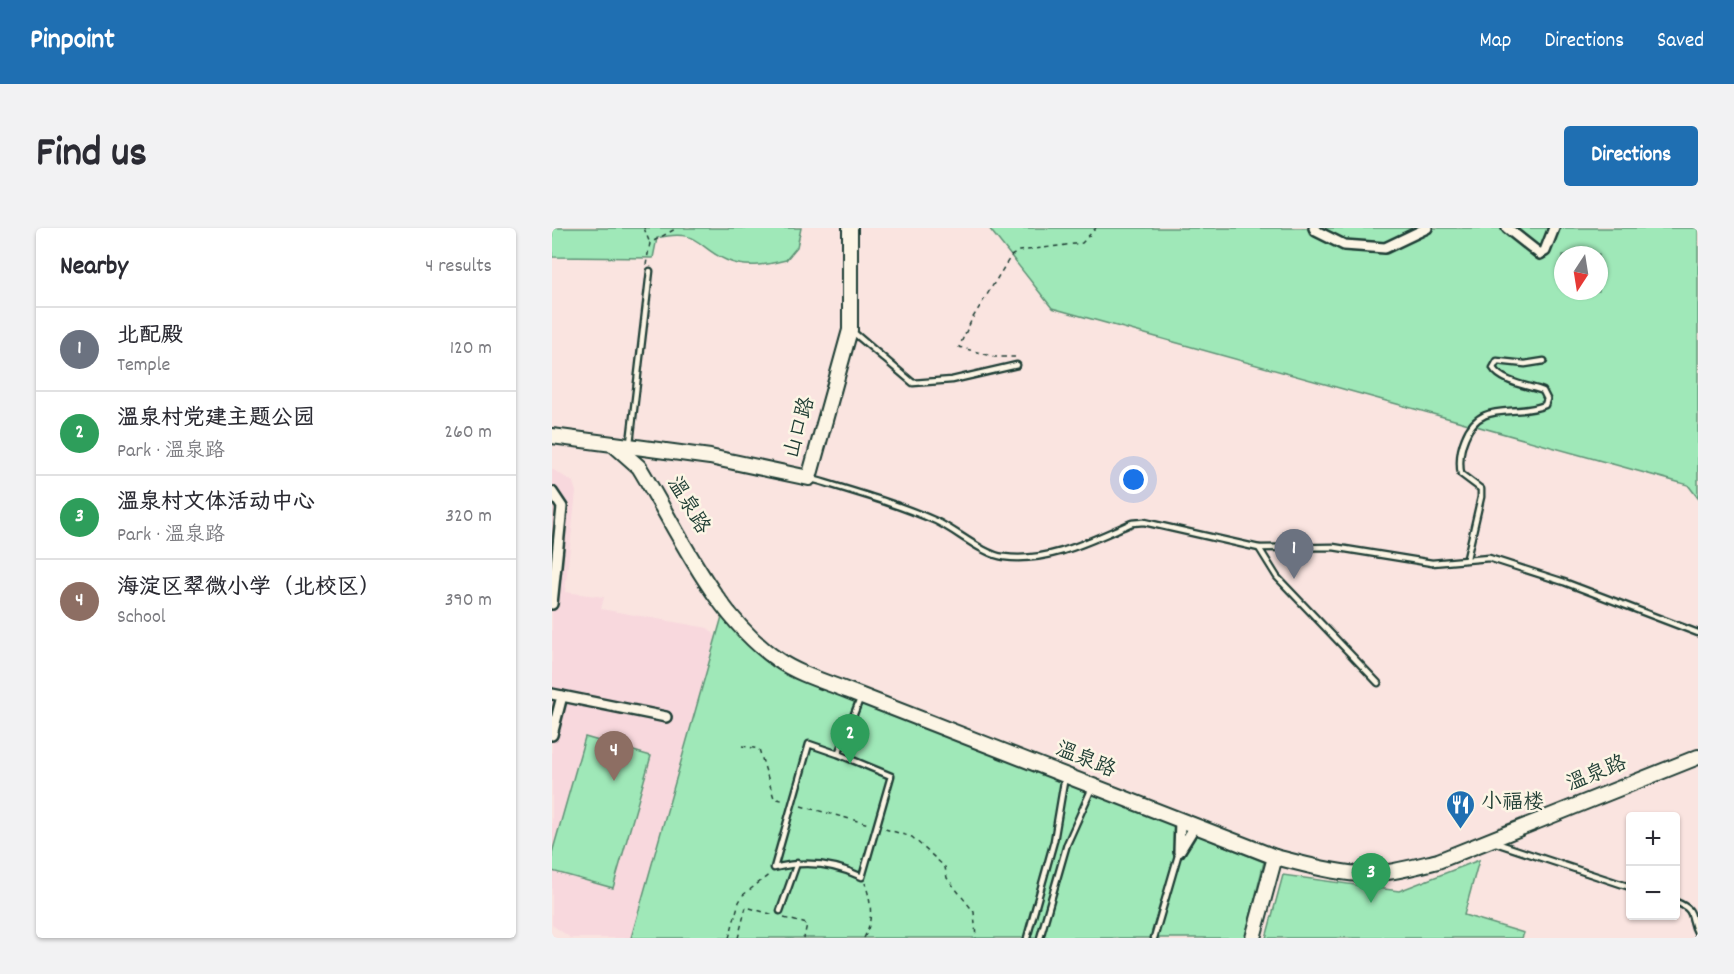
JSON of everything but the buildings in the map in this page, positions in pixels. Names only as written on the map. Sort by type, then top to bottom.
[{"type":"main road","name":"山口路","points":[[613,444],[710,457],[809,478],[850,330],[850,228]]},
{"type":"main road","points":[[552,436],[613,444]]},
{"type":"main road","name":"温泉路","points":[[613,444],[639,468],[714,593],[753,641],[780,661],[861,696],[1275,857],[1360,874],[1395,870],[1438,861],[1698,757]]},
{"type":"main road","points":[[1253,938],[1275,857]]},
{"type":"street","points":[[1314,228],[1344,245],[1385,248],[1427,228]]},
{"type":"street","points":[[1507,228],[1540,254],[1545,251],[1554,228]]},
{"type":"street","points":[[552,492],[562,507],[552,604]]},
{"type":"street","points":[[552,694],[666,717]]},
{"type":"street","points":[[552,735],[562,696]]},
{"type":"street","points":[[1179,852],[1180,820]]},
{"type":"street","points":[[1179,852],[1195,826]]},
{"type":"lane","points":[[630,446],[650,271]]},
{"type":"lane","points":[[850,330],[913,383],[952,380],[1017,365]]},
{"type":"lane","points":[[1467,558],[1481,489],[1461,474],[1459,464],[1465,436],[1479,416],[1500,411],[1531,411],[1545,405],[1547,399],[1543,391],[1496,372],[1493,368],[1497,361],[1525,364],[1544,362]]},
{"type":"lane","points":[[809,478],[890,502],[938,522],[973,541],[991,555],[1006,558],[1041,557],[1132,523],[1144,522],[1259,549],[1333,547],[1432,563],[1482,557],[1500,561],[1698,633]]},
{"type":"lane","points":[[1259,549],[1277,577],[1377,683]]},
{"type":"lane","points":[[838,754],[861,696]]},
{"type":"lane","points":[[809,744],[838,754],[891,776],[862,877],[834,865],[797,863],[774,868],[809,744]]},
{"type":"lane","points":[[1027,938],[1054,842],[1065,776]]},
{"type":"lane","points":[[1040,938],[1067,844],[1092,787]]},
{"type":"lane","points":[[1488,841],[1626,886]]},
{"type":"lane","points":[[1154,938],[1179,852]]},
{"type":"lane","points":[[780,911],[797,863]]},
{"type":"lane","points":[[1680,904],[1694,913],[1698,934]]},
{"type":"path","points":[[644,228],[650,243],[646,264],[651,266],[650,271]]},
{"type":"path","points":[[650,243],[677,228]]},
{"type":"path","points":[[1017,365],[1020,357],[995,357],[959,347],[972,319],[1011,255],[1019,251],[1082,243],[1095,228]]},
{"type":"path","points":[[729,938],[743,895],[763,882],[774,868]]},
{"type":"path","points":[[862,877],[872,903],[868,931],[864,938]]},
{"type":"path","points":[[738,938],[746,908],[807,924],[804,938]]},
{"type":"shaded area","points":[[552,469],[573,482],[576,492],[565,592],[604,597],[601,609],[708,628],[717,637],[631,938],[571,938],[552,925]]},
{"type":"green space","points":[[552,228],[801,228],[797,247],[786,260],[764,265],[748,265],[726,260],[696,240],[681,235],[657,238],[653,258],[552,257]]},
{"type":"green space","points":[[989,228],[1698,228],[1698,498],[1688,485],[1052,308]]},
{"type":"green space","points":[[723,613],[774,665],[1264,862],[1245,938],[631,938]]},
{"type":"green space","points":[[585,737],[651,756],[613,888],[552,871],[552,853]]},
{"type":"green space","points":[[1479,860],[1464,915],[1524,933],[1522,938],[1266,938],[1283,875],[1399,891]]},
{"type":"place","name":"北配殿","points":[[1294,579]]},
{"type":"place","name":"温泉村党建主题公园","points":[[850,764]]},
{"type":"place","name":"海淀区翠微小学（北校区）","points":[[614,781]]},
{"type":"place","name":"小福楼","points":[[1460,830]]},
{"type":"place","name":"温泉村文体活动中心","points":[[1371,903]]}]
